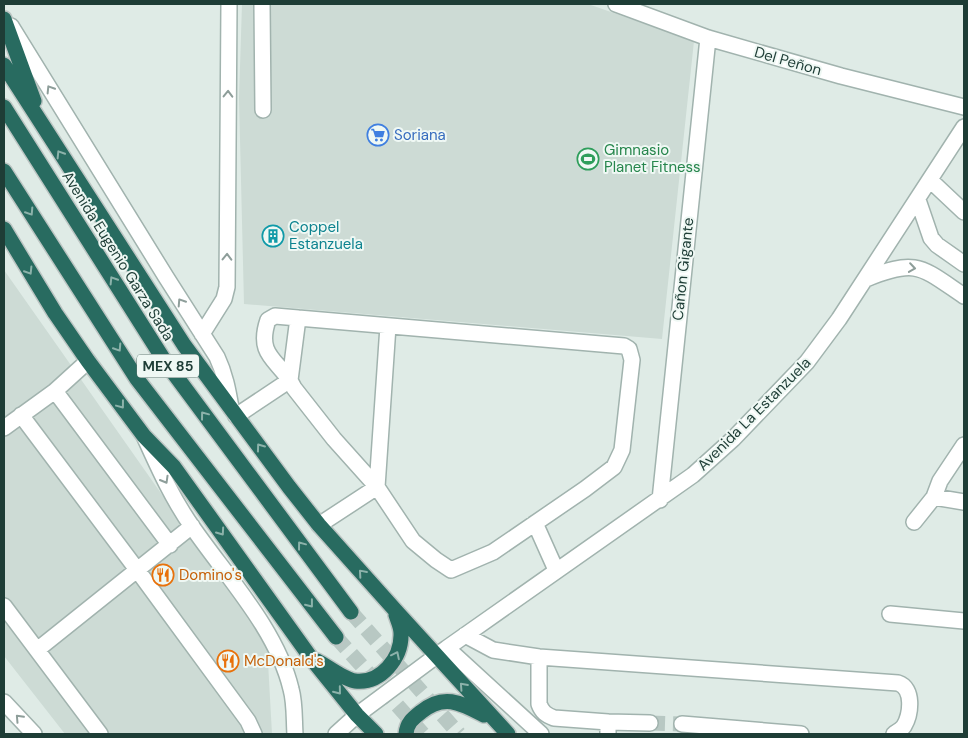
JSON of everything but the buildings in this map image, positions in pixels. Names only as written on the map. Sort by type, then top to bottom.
[{"type":"highway","points":[[4,19],[45,131]]},
{"type":"highway","points":[[4,65],[184,346],[289,487],[395,610],[442,652],[494,720],[508,734]]},
{"type":"highway","name":"Avenida Eugenio Garza Sada","points":[[4,107],[164,360],[352,612]]},
{"type":"highway","name":"MEX 85","points":[[4,171],[137,379],[336,637]]},
{"type":"highway","points":[[4,229],[55,313],[88,361],[144,436],[174,467],[311,658],[358,716],[376,734]]},
{"type":"highway","points":[[311,658],[353,681],[376,678],[392,663],[398,653],[401,632],[395,610]]},
{"type":"highway","points":[[406,734],[407,726],[412,719],[424,708],[442,700],[454,701],[467,706],[494,720]]},
{"type":"street","points":[[202,334],[224,299],[227,287],[229,4]]},
{"type":"street","points":[[262,4],[263,110]]},
{"type":"street","name":"Del Peñon","points":[[616,4],[708,38],[841,76],[964,107]]},
{"type":"street","points":[[4,14],[217,357],[224,371],[234,412],[290,380]]},
{"type":"street","name":"Cañon Gigante","points":[[660,500],[708,38]]},
{"type":"street","name":"Avenida La Estanzuela","points":[[336,734],[465,635],[556,570],[660,500],[713,457],[807,362],[866,279],[964,127]]},
{"type":"street","points":[[930,180],[964,212]]},
{"type":"street","points":[[918,200],[931,238],[937,245],[964,264]]},
{"type":"street","points":[[866,279],[889,269],[914,267],[927,272],[964,296]]},
{"type":"street","points":[[275,316],[388,326],[624,346],[629,349],[632,360],[622,450],[619,459],[614,467],[493,552],[451,570],[413,541],[377,486],[334,439],[294,388],[290,380],[271,359],[264,343],[266,324],[268,320],[275,316]]},
{"type":"street","points":[[290,380],[298,318]]},
{"type":"street","points":[[377,486],[388,326]]},
{"type":"street","points":[[4,428],[54,391],[88,361]]},
{"type":"street","points":[[54,391],[170,545]]},
{"type":"street","points":[[21,415],[248,721],[254,734]]},
{"type":"street","points":[[144,436],[162,475],[192,526],[259,619],[284,665],[292,690],[295,734]]},
{"type":"street","points":[[914,522],[934,497],[940,481],[964,445]]},
{"type":"street","points":[[320,525],[377,486]]},
{"type":"street","points":[[934,497],[964,502]]},
{"type":"street","points":[[535,523],[556,570]]},
{"type":"street","points":[[38,650],[192,526]]},
{"type":"street","points":[[4,606],[100,734]]},
{"type":"street","points":[[890,614],[964,621]]},
{"type":"street","points":[[465,635],[493,650],[539,657],[898,683],[904,685],[907,690],[909,696],[908,713],[903,727],[894,734]]},
{"type":"street","points":[[442,652],[541,734]]},
{"type":"street","points":[[539,657],[538,704],[547,716],[608,728],[650,723]]},
{"type":"street","points":[[4,702],[34,734]]},
{"type":"street","points":[[693,728],[801,734]]},
{"type":"shaded area","points":[[242,4],[588,4],[694,41],[662,339],[244,304],[239,98]]},
{"type":"shaded area","points":[[4,270],[267,644],[272,734],[65,734],[4,656]]},
{"type":"tunnel","points":[[351,612],[459,734]]},
{"type":"tunnel","points":[[336,637],[423,734]]},
{"type":"tunnel","points":[[650,723],[682,724]]},
{"type":"place","name":"Soriana","points":[[378,135]]},
{"type":"place","name":"Gimnasio Planet Fitness","points":[[588,159]]},
{"type":"place","name":"Coppel Estanzuela","points":[[273,236]]},
{"type":"place","name":"Domino's","points":[[163,575]]},
{"type":"place","name":"McDonald's","points":[[228,661]]}]
